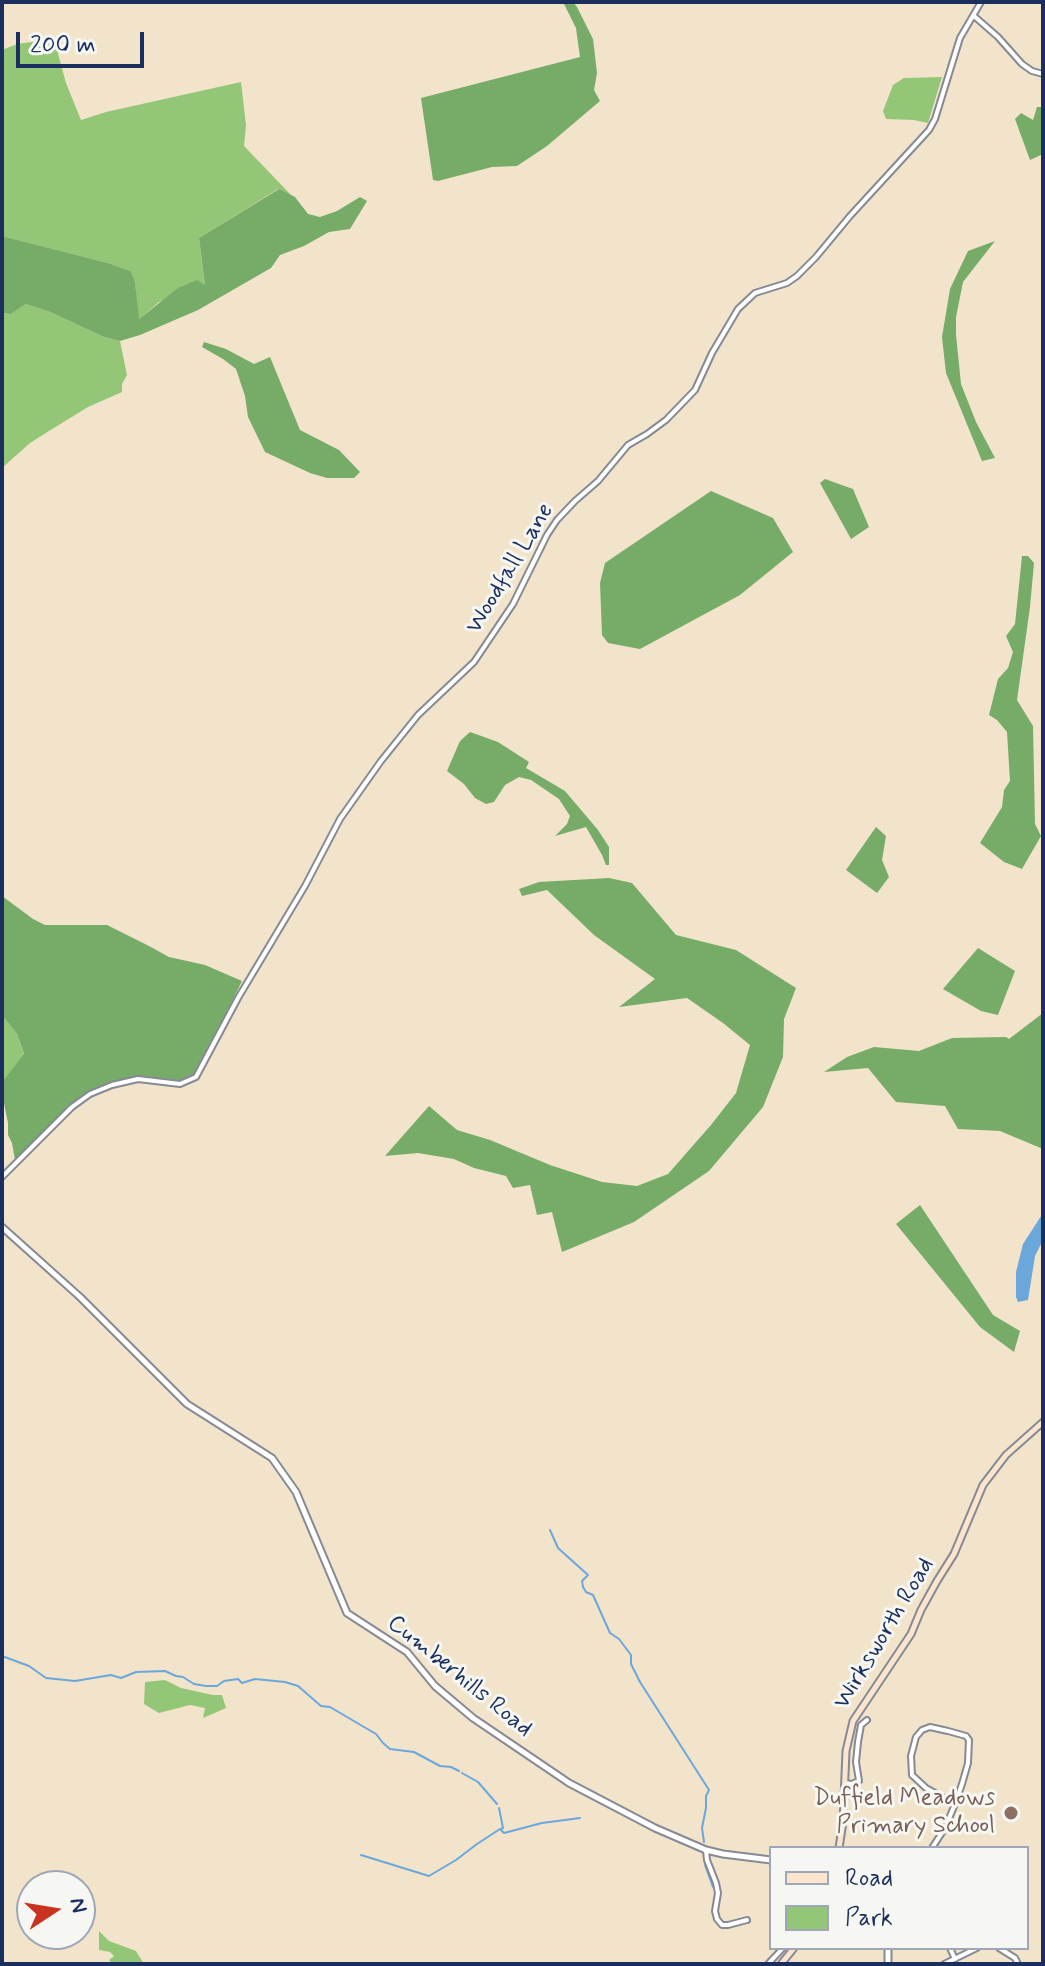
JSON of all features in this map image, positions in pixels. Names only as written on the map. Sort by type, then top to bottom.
[{"type":"main road","name":"Wirksworth Road","points":[[839,1846],[846,1751],[857,1713],[911,1634],[954,1554],[983,1485],[1006,1455],[1043,1422]]},
{"type":"street","name":"Woodfall Lane","points":[[2,1177],[72,1107],[90,1094],[138,1079],[184,1084],[196,1077],[340,819],[381,761],[418,715],[474,662],[486,646],[513,604],[557,520],[598,481],[628,445],[666,420],[695,390],[728,323],[745,301],[755,293],[787,283],[797,276],[929,130],[960,38],[981,2]]},
{"type":"street","points":[[974,16],[1022,64],[1043,74]]},
{"type":"street","name":"Cumberhills Road","points":[[2,1227],[80,1297],[187,1404],[272,1458],[296,1492],[347,1613],[407,1652],[435,1686],[473,1718],[569,1783],[655,1828],[706,1850],[769,1860]]},
{"type":"street","points":[[845,1783],[859,1781],[856,1762],[858,1742],[861,1725],[867,1720]]},
{"type":"street","points":[[933,1846],[955,1804],[968,1763],[969,1740],[966,1736],[930,1727],[922,1730],[916,1737],[911,1756],[910,1768],[915,1780],[955,1804]]},
{"type":"street","points":[[706,1850],[718,1893],[717,1919],[722,1925],[747,1920]]},
{"type":"street","points":[[951,1950],[955,1959]]},
{"type":"street","points":[[944,1964],[973,1950]]},
{"type":"street","points":[[1002,1950],[1015,1958],[1018,1964]]},
{"type":"green space","points":[[565,2],[573,2],[577,7],[593,39],[597,73],[594,90],[600,101],[547,146],[517,166],[492,167],[433,180],[421,98],[580,57],[576,28]]},
{"type":"green space","points":[[54,39],[66,83],[81,120],[241,82],[246,125],[244,146],[292,196],[278,189],[199,238],[205,285],[159,302],[138,320],[135,282],[131,271],[2,236],[2,50],[17,44]]},
{"type":"green space","points":[[942,77],[928,123],[886,119],[883,111],[893,85],[904,78]]},
{"type":"green space","points":[[1037,107],[1043,107],[1043,154],[1030,160],[1015,119],[1021,113],[1033,120]]},
{"type":"green space","points":[[279,189],[295,197],[308,214],[320,217],[360,197],[367,201],[350,229],[329,232],[280,255],[271,268],[198,310],[140,335],[120,341],[104,337],[26,304],[11,314],[2,313],[2,236],[131,271],[139,319],[178,288],[197,280],[205,285],[199,238]]},
{"type":"green space","points":[[995,241],[963,282],[956,317],[961,384],[995,458],[982,461],[946,373],[942,337],[950,289],[968,251]]},
{"type":"green space","points":[[26,304],[120,341],[127,375],[122,392],[88,407],[30,443],[2,468],[2,313],[11,314]]},
{"type":"green space","points":[[204,342],[226,349],[254,364],[270,357],[300,430],[339,450],[360,472],[354,478],[327,478],[265,452],[248,417],[236,369],[202,347]]},
{"type":"green space","points":[[825,479],[853,489],[869,527],[851,539],[820,483]]},
{"type":"green space","points":[[711,491],[773,518],[793,552],[740,595],[640,649],[608,643],[602,635],[600,583],[605,563]]},
{"type":"green space","points":[[1022,556],[1028,556],[1034,563],[1017,700],[1033,726],[1035,824],[1041,836],[1022,869],[1004,862],[980,843],[1002,807],[1004,790],[1010,781],[1007,732],[989,715],[998,679],[1008,668],[1013,652],[1006,636],[1015,624]]},
{"type":"green space","points":[[470,732],[498,742],[529,762],[526,768],[565,791],[609,847],[609,865],[606,865],[586,827],[555,836],[570,816],[559,799],[531,780],[519,777],[505,785],[494,802],[486,804],[475,798],[464,784],[447,771],[460,741]]},
{"type":"green space","points":[[876,827],[886,836],[882,860],[889,877],[877,893],[846,870]]},
{"type":"green space","points":[[609,878],[632,883],[676,935],[736,950],[796,988],[784,1019],[783,1057],[763,1107],[709,1171],[634,1222],[562,1252],[552,1212],[537,1215],[530,1185],[513,1188],[506,1176],[454,1159],[418,1153],[385,1156],[429,1106],[457,1130],[602,1182],[637,1186],[668,1174],[711,1125],[736,1093],[750,1045],[687,998],[619,1007],[655,979],[594,935],[547,890],[522,896],[519,889],[539,882]]},
{"type":"green space","points":[[2,896],[45,925],[107,925],[169,957],[205,965],[242,981],[198,1071],[192,1076],[183,1081],[138,1076],[90,1091],[69,1106],[15,1160],[8,1135],[2,1082],[24,1054],[17,1034],[2,1015]]},
{"type":"green space","points":[[978,948],[1015,971],[998,1015],[981,1011],[943,989]]},
{"type":"green space","points":[[1043,1013],[1043,1149],[1000,1131],[958,1129],[945,1106],[896,1102],[868,1068],[824,1072],[847,1057],[874,1047],[919,1051],[952,1038],[1009,1039]]},
{"type":"green space","points":[[2,1015],[17,1034],[24,1055],[2,1082]]},
{"type":"green space","points":[[920,1205],[993,1315],[1020,1331],[1014,1352],[980,1327],[896,1224]]},
{"type":"green space","points":[[165,1680],[181,1688],[222,1695],[226,1708],[203,1718],[205,1708],[190,1705],[159,1713],[144,1704],[145,1682]]},
{"type":"green space","points":[[99,1931],[109,1941],[136,1951],[144,1964],[112,1964],[109,1960],[114,1956],[99,1950]]},
{"type":"water","points":[[1043,1213],[1043,1240],[1035,1256],[1028,1300],[1018,1302],[1016,1272],[1023,1244]]},
{"type":"waterway","points":[[550,1530],[558,1548],[588,1575],[582,1581],[583,1587],[593,1595],[610,1633],[631,1655],[631,1664],[640,1682],[709,1790],[702,1828],[704,1842]]},
{"type":"waterway","points":[[2,1656],[29,1666],[46,1678],[75,1681],[165,1671],[206,1686],[238,1679],[242,1683],[255,1679],[285,1682],[298,1686],[321,1706],[330,1707],[376,1734],[390,1749],[414,1752],[440,1766],[459,1771]]},
{"type":"waterway","points":[[462,1773],[478,1782],[497,1804]]},
{"type":"waterway","points":[[499,1808],[501,1829]]},
{"type":"waterway","points":[[361,1855],[429,1876],[500,1829],[504,1833],[542,1823],[580,1818]]},
{"type":"waterway","points":[[705,1865],[713,1887]]},
{"type":"place","name":"Duffield Meadows Primary School","points":[[1011,1813]]}]
